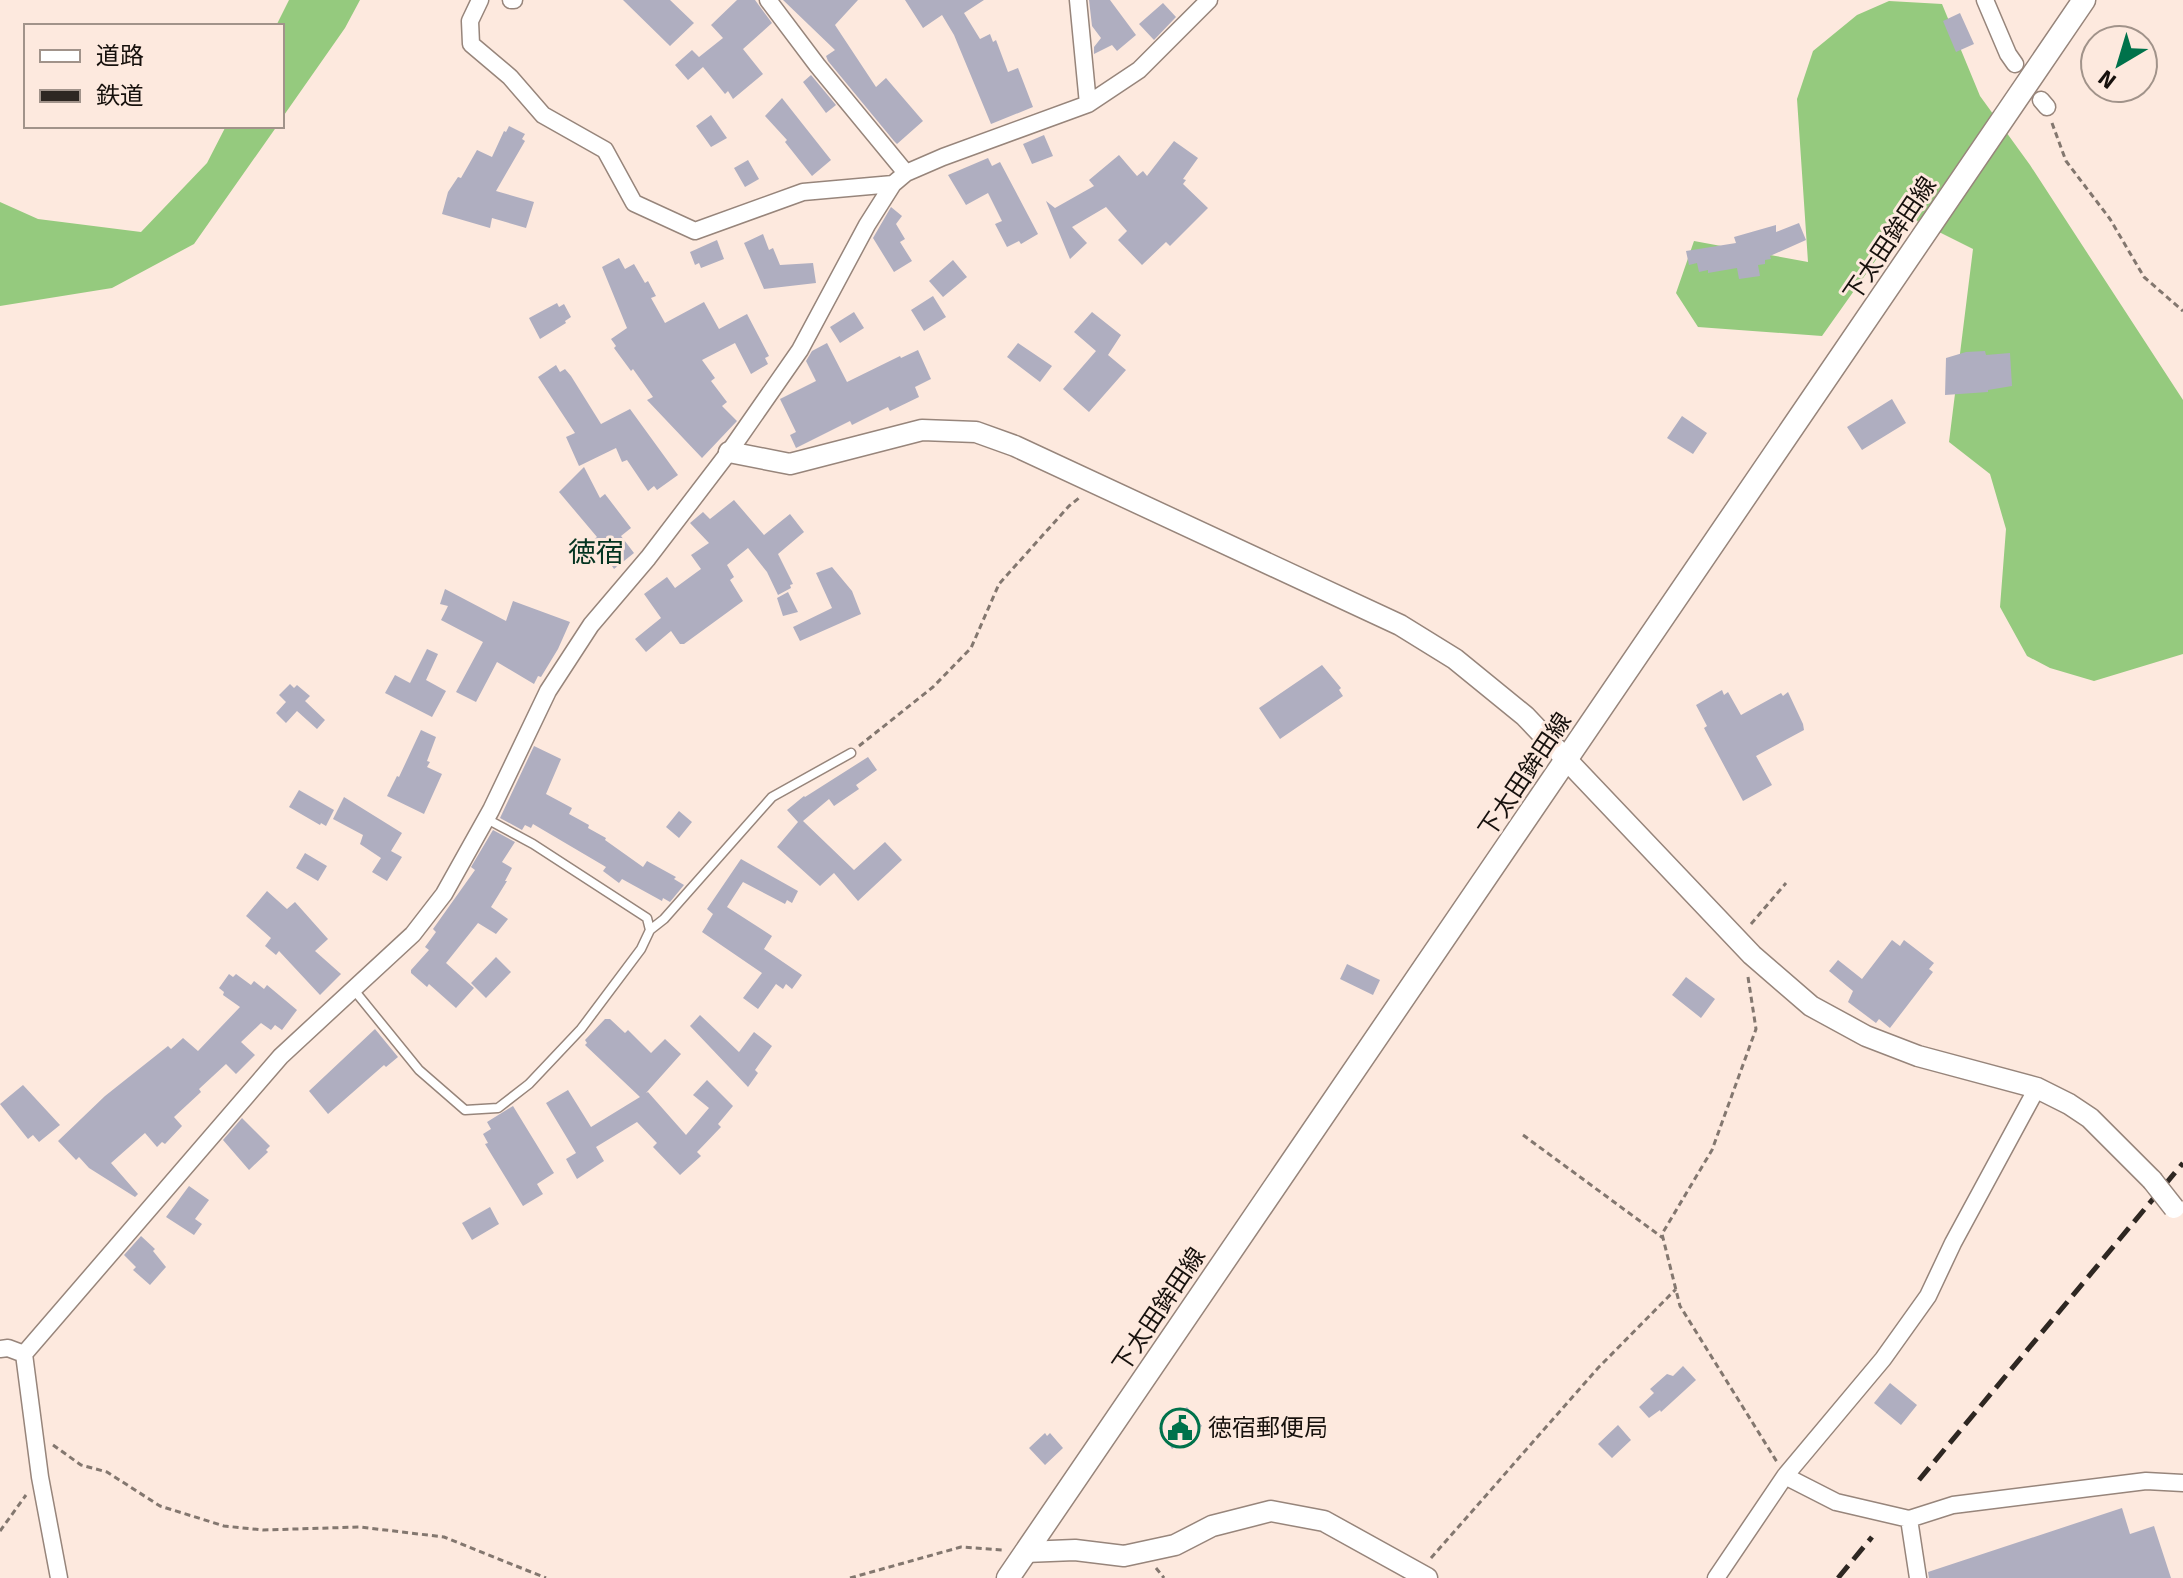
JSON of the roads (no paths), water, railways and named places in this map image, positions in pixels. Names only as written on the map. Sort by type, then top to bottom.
[{"type":"main road","name":"下太田鉾田線","points":[[1008,1578],[2084,0]]},
{"type":"street","points":[[480,0],[470,21],[471,44],[510,77],[543,115],[605,150],[634,203],[695,231],[803,192],[900,179],[1088,104],[1139,70],[1209,0]]},
{"type":"street","points":[[768,0],[900,179]]},
{"type":"street","points":[[1078,0],[1088,104]]},
{"type":"street","points":[[1985,0],[2015,64]]},
{"type":"street","points":[[59,1578],[40,1477],[24,1354],[281,1056],[413,934],[437,904],[485,818],[548,691],[591,625],[648,558],[729,452],[800,350],[867,225],[900,179]]},
{"type":"street","points":[[729,452],[790,464],[922,430],[976,432],[1099,484],[1400,625],[1455,659],[1525,716],[1749,952],[1811,1006],[1866,1036],[1918,1056],[2037,1088],[2090,1118],[2152,1180],[2179,1214]]},
{"type":"street","points":[[1716,1578],[1785,1476],[1883,1359],[1928,1296],[1953,1243],[2037,1088]]},
{"type":"street","points":[[0,1349],[8,1348],[24,1354]]},
{"type":"street","points":[[1785,1476],[1836,1502],[1909,1519],[1953,1505],[2146,1481],[2183,1483]]},
{"type":"street","points":[[1025,1552],[1075,1550],[1124,1556],[1175,1545],[1212,1526],[1271,1511],[1324,1521],[1422,1575]]},
{"type":"street","points":[[1903,1578],[1916,1571],[1909,1519]]},
{"type":"lane","points":[[354,990],[419,1070],[465,1110],[498,1108],[529,1084],[581,1029],[641,949],[650,930],[664,919],[772,797],[851,753]]},
{"type":"lane","points":[[485,818],[533,844],[647,918],[650,930]]},
{"type":"railway","points":[[1919,1480],[2183,1163]]},
{"type":"railway","points":[[1838,1578],[1872,1537]]},
{"type":"place","name":"徳宿郵便局","points":[[1180,1428]]},
{"type":"district","name":"徳宿","points":[[596,552]]}]
